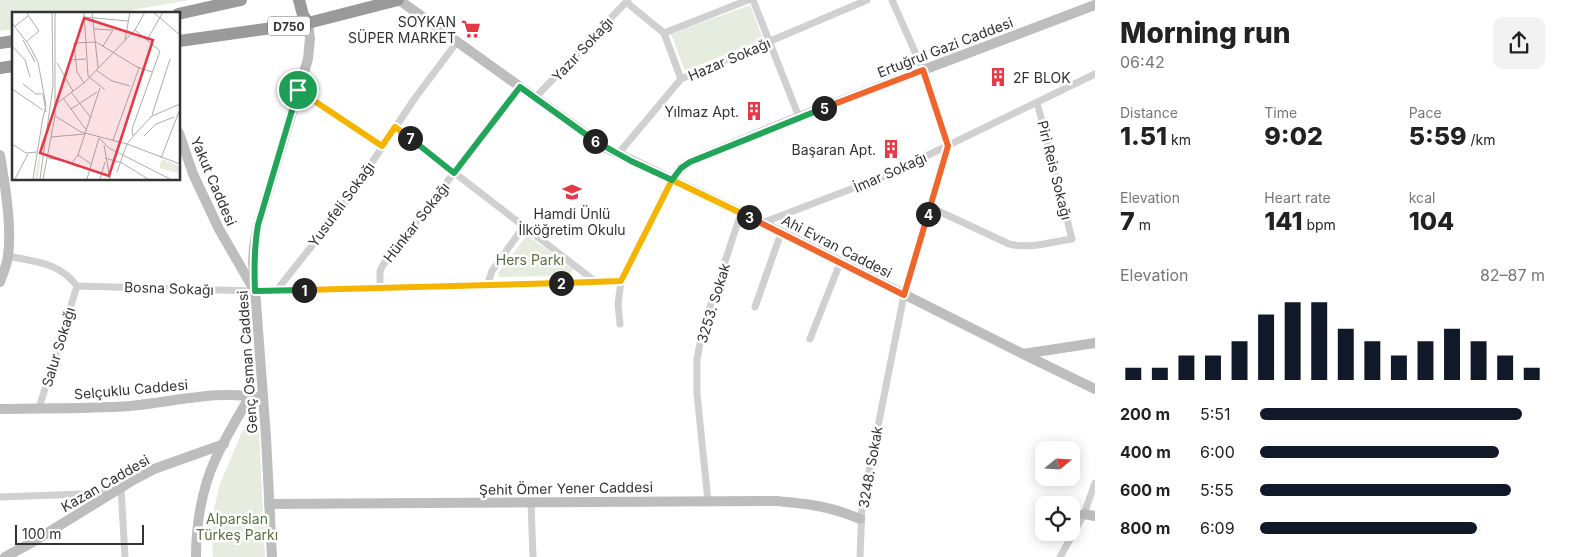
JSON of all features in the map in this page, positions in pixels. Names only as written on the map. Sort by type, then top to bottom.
[{"type":"highway","points":[[180,14],[241,0]]},
{"type":"highway","points":[[299,0],[303,15],[308,23]]},
{"type":"highway","name":"D750","points":[[180,41],[308,23],[399,0]]},
{"type":"street","name":"Ahi Evran Caddesi","points":[[399,0],[592,139],[618,154],[1095,388]]},
{"type":"street","points":[[664,32],[748,0]]},
{"type":"street","points":[[753,0],[799,117]]},
{"type":"street","name":"Hazar Sokağı","points":[[618,154],[682,79],[867,0]]},
{"type":"street","points":[[892,0],[923,70],[948,146]]},
{"type":"street","points":[[627,1],[664,32],[682,79]]},
{"type":"street","name":"Yazır Sokağı","points":[[536,98],[627,1]]},
{"type":"street","name":"Ertuğrul Gazi Caddesi","points":[[672,180],[681,168],[690,162],[799,117],[1095,5]]},
{"type":"street","name":"Genç Osman Caddesi","points":[[272,557],[253,262],[254,246],[258,225],[309,49],[308,23]]},
{"type":"street","name":"Yusufeli Sokağı","points":[[276,291],[338,213],[415,98],[458,42]]},
{"type":"street","name":"İmar Sokağı","points":[[762,223],[885,176],[1095,74]]},
{"type":"street","name":"Hünkar Sokağı","points":[[380,289],[380,271],[383,264],[520,87]]},
{"type":"street","points":[[298,90],[382,146]]},
{"type":"street","name":"Piri Reis Sokağı","points":[[930,207],[1009,244],[1032,246],[1072,239],[1037,102]]},
{"type":"street","points":[[395,127],[596,282]]},
{"type":"street","name":"Yakut Caddesi","points":[[180,135],[194,174],[219,230],[255,291]]},
{"type":"street","name":"3248. Sokak","points":[[860,557],[860,519],[886,378],[904,295],[948,146]]},
{"type":"street","points":[[0,155],[8,215],[8,256],[0,282]]},
{"type":"street","points":[[620,324],[618,304],[621,281],[672,180]]},
{"type":"street","name":"3253. Sokak","points":[[708,501],[697,394],[697,359],[703,328],[741,214]]},
{"type":"street","points":[[487,286],[492,271],[524,226]]},
{"type":"street","points":[[755,307],[780,233]]},
{"type":"street","points":[[8,256],[59,269],[70,276],[77,286]]},
{"type":"street","points":[[810,339],[840,263]]},
{"type":"street","name":"Bosna Sokağı","points":[[77,286],[276,291],[621,281]]},
{"type":"street","name":"Salur Sokağı","points":[[39,408],[77,286]]},
{"type":"street","points":[[1023,354],[1095,343]]},
{"type":"street","name":"Selçuklu Caddesi","points":[[0,409],[127,406],[204,396],[250,396],[263,398]]},
{"type":"street","points":[[196,557],[198,522],[212,468],[250,396]]},
{"type":"street","name":"Kazan Caddesi","points":[[5,557],[31,543],[110,493],[154,469],[224,444]]},
{"type":"street","points":[[1060,557],[1084,514],[1095,483]]},
{"type":"street","points":[[121,487],[125,557]]},
{"type":"street","points":[[0,496],[110,493]]},
{"type":"street","name":"Şehit Ömer Yener Caddesi","points":[[269,504],[776,501],[803,503],[837,509],[860,519]]},
{"type":"street","points":[[532,503],[533,557]]},
{"type":"street","points":[[1084,514],[1095,516]]},
{"type":"green space","points":[[0,0],[189,0],[121,12],[12,12],[12,29],[0,31]]},
{"type":"green space","points":[[750,5],[763,39],[685,71],[671,34]]},
{"type":"green space","name":"Hers Parkı","points":[[527,235],[573,269],[571,273],[561,276],[499,277],[498,273]]},
{"type":"green space","name":"Alparslan Türkeş Parkı","points":[[253,424],[259,427],[265,557],[213,557],[211,521],[220,484],[242,432],[247,426]]},
{"type":"place","name":"SOYKAN SÜPER MARKET","points":[[471,29]]},
{"type":"place","name":"2F BLOK","points":[[998,77]]},
{"type":"place","name":"Yılmaz Apt.","points":[[754,111]]},
{"type":"place","name":"Başaran Apt.","points":[[891,149]]},
{"type":"place","name":"Hamdi Ünlü İlköğretim Okulu","points":[[572,192]]},
{"type":"route","points":[[298,90],[258,225],[253,262],[255,291],[621,281],[672,180],[904,295],[948,146],[923,70],[799,117],[690,162],[681,168],[672,180],[604,147],[520,87],[454,173],[395,127],[382,146],[298,90]]}]
